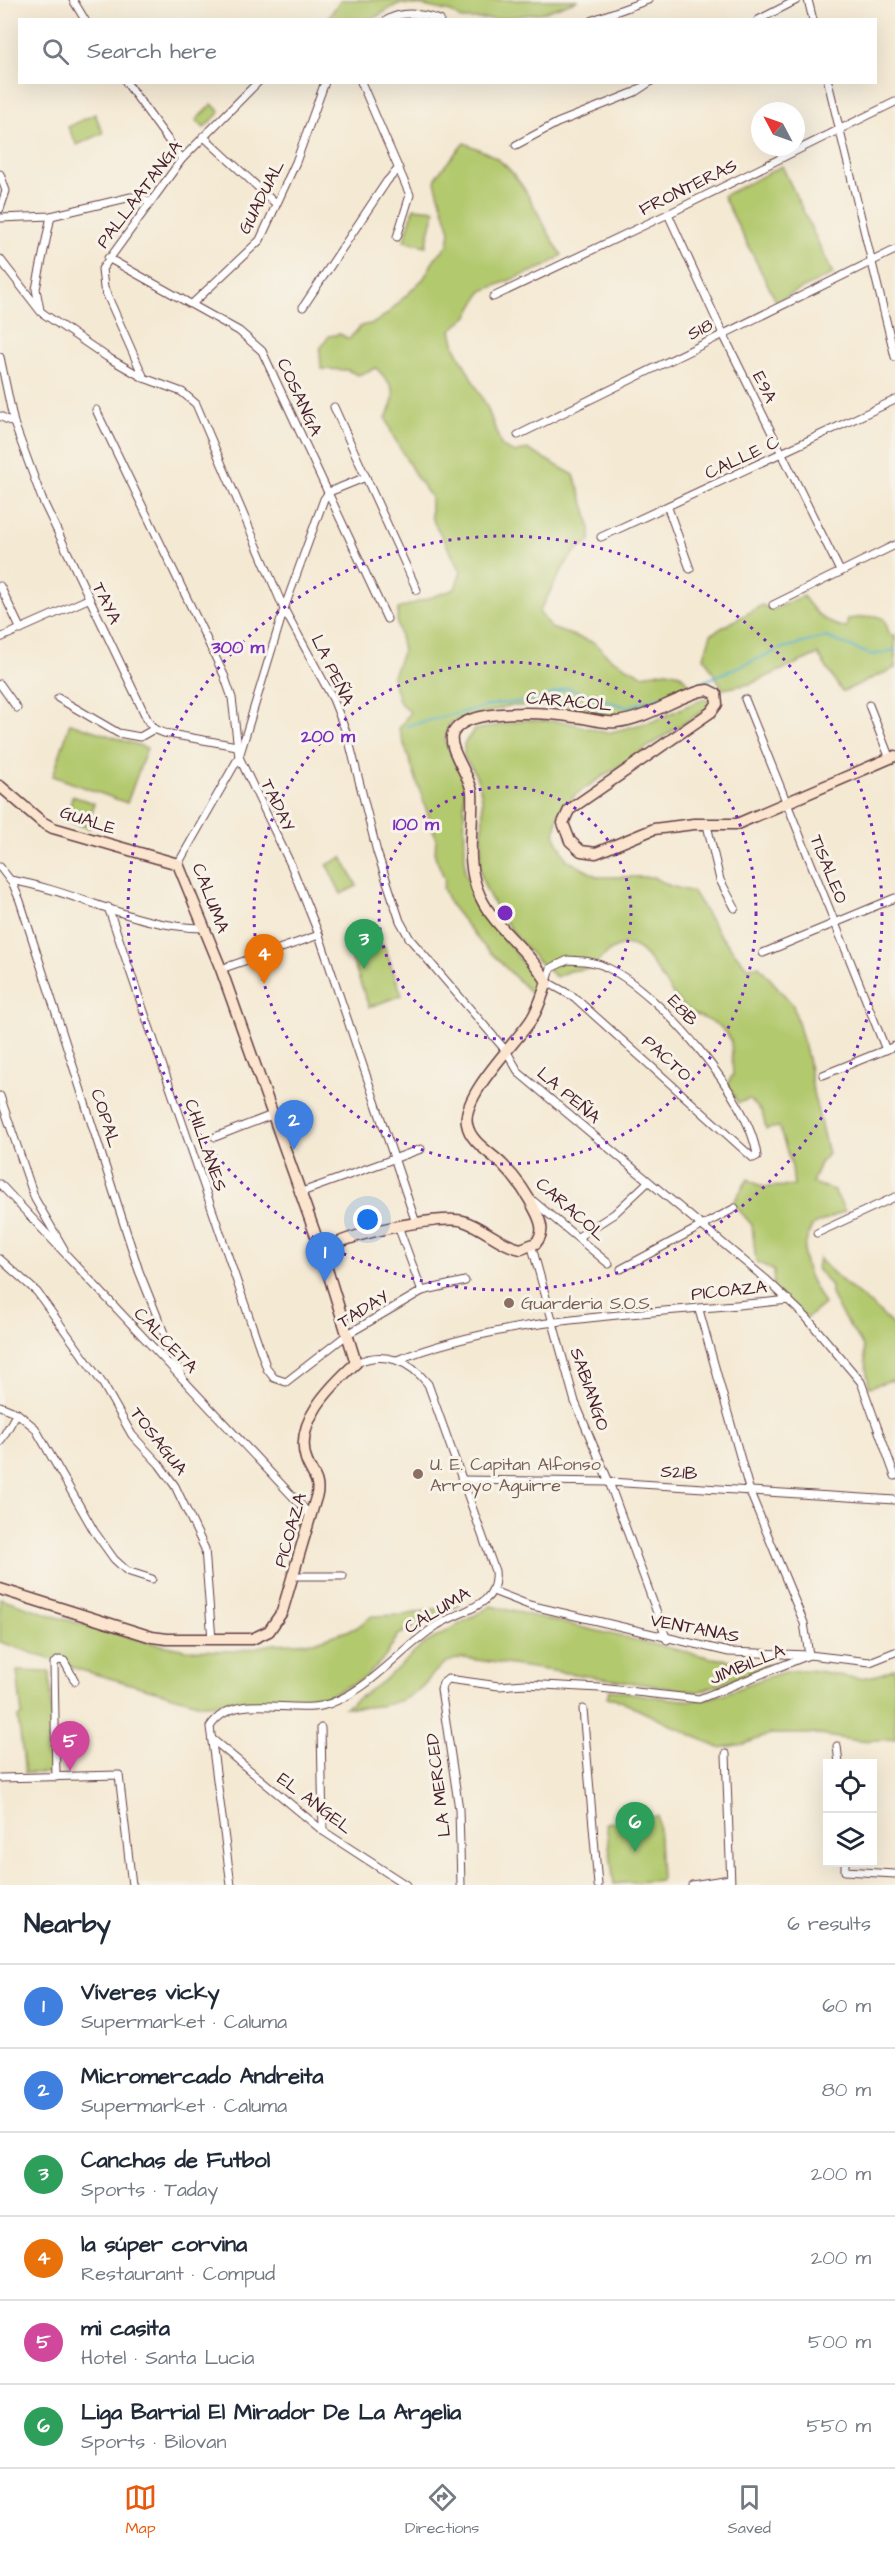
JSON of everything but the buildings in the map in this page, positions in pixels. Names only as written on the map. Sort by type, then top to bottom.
[{"type":"street","points":[[73,0],[84,18]]},
{"type":"street","points":[[598,18],[648,0]]},
{"type":"street","points":[[762,18],[796,0]]},
{"type":"street","points":[[808,0],[812,18]]},
{"type":"street","points":[[611,12],[615,18]]},
{"type":"street","points":[[393,18],[406,14],[422,14],[434,18]]},
{"type":"street","points":[[127,84],[182,159]]},
{"type":"street","name":"PALLAATANGA","points":[[144,378],[104,288],[102,269],[148,202],[182,159],[256,84]]},
{"type":"street","name":"GUADUAL","points":[[192,304],[260,240],[296,162],[324,84]]},
{"type":"street","points":[[362,84],[410,195],[397,237]]},
{"type":"street","points":[[635,92],[639,84]]},
{"type":"street","points":[[516,145],[558,123],[635,92],[647,84]]},
{"type":"street","points":[[828,84],[895,357]]},
{"type":"street","name":"FRONTERAS","points":[[493,297],[895,102]]},
{"type":"street","points":[[203,136],[276,204]]},
{"type":"street","points":[[303,307],[387,180],[399,168]]},
{"type":"street","points":[[0,174],[6,191],[0,209]]},
{"type":"street","points":[[0,218],[51,216],[131,196],[141,197],[148,202]]},
{"type":"street","name":"E9A","points":[[668,214],[723,334],[840,571]]},
{"type":"street","points":[[41,312],[36,289],[51,216]]},
{"type":"street","name":"S18","points":[[518,435],[895,250]]},
{"type":"street","name":"COSANGA","points":[[108,258],[252,340],[262,351],[387,619]]},
{"type":"street","name":"LA PEÑA","points":[[0,259],[41,312],[107,357],[144,378],[182,392],[196,404],[284,609],[333,699],[348,737],[377,852],[400,921],[424,958],[507,1052],[519,1073],[789,1300]]},
{"type":"street","name":"TAYA","points":[[0,357],[14,423],[42,499],[88,599],[154,729]]},
{"type":"street","name":"CALLE C","points":[[601,537],[782,455],[895,400]]},
{"type":"street","points":[[334,407],[417,590]]},
{"type":"street","name":"TADAY","points":[[96,410],[224,675],[232,698],[239,757],[291,865],[319,935],[416,1223]]},
{"type":"street","points":[[0,416],[14,423]]},
{"type":"street","points":[[329,492],[366,477]]},
{"type":"street","name":"CALUMA","points":[[329,492],[324,499],[284,609],[239,757],[178,864],[221,969],[322,1253],[356,1363]]},
{"type":"street","points":[[668,508],[690,569]]},
{"type":"street","points":[[773,605],[895,545]]},
{"type":"street","points":[[0,586],[21,630]]},
{"type":"street","points":[[0,638],[88,599]]},
{"type":"street","points":[[0,684],[17,708]]},
{"type":"street","name":"CARACOL","points":[[609,1264],[530,1198],[502,1164],[472,1136],[466,1121],[468,1107],[539,1007],[547,982],[492,917],[476,887],[472,873],[471,789],[452,742],[453,733],[459,725],[472,719],[507,714],[542,713],[614,723],[636,717],[695,692],[711,691],[717,698],[711,712],[573,806],[563,823],[570,841],[581,851],[589,853],[603,851],[654,830],[731,825],[892,757]]},
{"type":"street","points":[[58,698],[118,733],[140,736],[154,729],[237,746]]},
{"type":"street","name":"TISALEO","points":[[745,699],[886,1050]]},
{"type":"street","points":[[869,705],[892,757]]},
{"type":"street","name":"GUALE","points":[[0,786],[42,822],[53,828],[178,864]]},
{"type":"street","points":[[706,825],[720,880],[735,908]]},
{"type":"street","name":"COPAL","points":[[0,867],[10,880],[20,902],[139,1270],[182,1378]]},
{"type":"street","points":[[10,880],[108,907],[132,918],[181,928],[204,928]]},
{"type":"street","points":[[763,953],[895,898]]},
{"type":"street","name":"CHILLANES","points":[[108,907],[267,1369],[274,1378],[286,1382]]},
{"type":"street","points":[[221,969],[319,935]]},
{"type":"street","name":"E8B","points":[[547,982],[552,968],[568,960],[590,961],[608,967],[637,986],[666,1011],[720,1076],[750,1126],[756,1150]]},
{"type":"street","name":"PACTO","points":[[547,982],[574,997],[753,1158],[757,1156],[756,1150]]},
{"type":"street","points":[[823,1075],[895,1046]]},
{"type":"street","points":[[0,1096],[35,1199],[72,1261]]},
{"type":"street","points":[[214,1137],[272,1115]]},
{"type":"street","points":[[299,1193],[421,1149]]},
{"type":"street","points":[[578,1237],[614,1214],[648,1182]]},
{"type":"street","name":"CALCETA","points":[[0,1184],[311,1516]]},
{"type":"street","points":[[817,1233],[895,1197]]},
{"type":"street","points":[[322,1253],[332,1244],[398,1226],[447,1219],[464,1221],[515,1248],[532,1247],[539,1239],[542,1229],[530,1198]]},
{"type":"street","points":[[621,1269],[735,1208]]},
{"type":"street","points":[[398,1226],[422,1291]]},
{"type":"street","name":"SABIANGO","points":[[532,1247],[575,1402],[609,1482],[667,1640]]},
{"type":"street","name":"TOSAGUA","points":[[0,1259],[37,1292],[103,1384],[132,1435],[176,1486],[205,1549],[212,1640]]},
{"type":"street","name":"TADAY","points":[[286,1382],[348,1334],[422,1291],[465,1281]]},
{"type":"street","points":[[789,1300],[861,1382],[895,1476]]},
{"type":"street","name":"PICOAZA","points":[[0,1589],[152,1637],[252,1639],[269,1631],[282,1612],[318,1488],[304,1451],[305,1427],[313,1413],[356,1363],[371,1358],[397,1360],[422,1350],[495,1332],[554,1322],[789,1300]]},
{"type":"street","name":"JIMBILLA","points":[[443,1683],[448,1679],[499,1686],[525,1683],[600,1688],[699,1699],[809,1655],[804,1623],[750,1492],[699,1310]]},
{"type":"street","name":"CALUMA","points":[[211,1738],[210,1727],[217,1716],[235,1707],[320,1706],[343,1698],[367,1683],[414,1641],[484,1600],[493,1591],[495,1571],[428,1384],[412,1368],[397,1360]]},
{"type":"street","points":[[0,1406],[17,1413],[35,1428],[94,1531],[114,1559],[127,1571],[152,1579]]},
{"type":"street","points":[[0,1442],[17,1413]]},
{"type":"street","name":"S21B","points":[[461,1480],[609,1482],[895,1500]]},
{"type":"street","points":[[294,1576],[343,1576]]},
{"type":"street","name":"VENTANAS","points":[[493,1591],[529,1605],[667,1640],[729,1652],[809,1655],[870,1662],[895,1652]]},
{"type":"street","points":[[56,1777],[52,1669],[54,1663],[59,1660],[68,1665],[75,1681]]},
{"type":"street","name":"LA MERCED","points":[[443,1683],[441,1689],[459,1809],[461,1885]]},
{"type":"street","points":[[583,1709],[597,1885]]},
{"type":"street","points":[[321,1728],[323,1831]]},
{"type":"street","points":[[211,1738],[231,1885]]},
{"type":"street","name":"EL ANGEL","points":[[211,1738],[323,1831],[406,1885]]},
{"type":"street","points":[[837,1746],[838,1759]]},
{"type":"street","points":[[692,1885],[731,1882],[726,1754]]},
{"type":"street","points":[[0,1778],[119,1775],[132,1885]]},
{"type":"street","points":[[845,1867],[895,1874]]},
{"type":"green space","points":[[341,0],[578,0],[545,12],[506,18],[460,18],[451,12],[420,5],[398,4],[374,18],[328,18]]},
{"type":"green space","points":[[212,104],[220,112],[204,128],[196,120]]},
{"type":"green space","points":[[95,114],[103,133],[77,145],[68,127]]},
{"type":"green space","points":[[464,143],[494,157],[515,176],[562,255],[546,266],[482,291],[468,316],[451,330],[455,347],[487,407],[502,447],[515,453],[527,449],[574,475],[585,508],[590,525],[590,542],[582,546],[567,562],[539,612],[551,628],[595,643],[610,658],[642,675],[667,671],[680,674],[689,684],[661,703],[617,718],[563,706],[509,706],[449,723],[445,741],[464,782],[465,872],[481,912],[510,945],[536,982],[531,993],[480,942],[450,904],[443,888],[445,880],[435,856],[436,838],[399,729],[410,712],[400,703],[392,678],[403,650],[397,623],[398,609],[455,589],[461,571],[431,517],[431,497],[417,478],[392,434],[386,418],[394,396],[391,386],[376,368],[358,375],[347,370],[321,369],[320,349],[329,336],[340,334],[349,339],[361,326],[374,323],[387,314],[424,278],[435,258],[448,245],[450,231],[435,182],[437,175]]},
{"type":"green space","points":[[782,166],[833,274],[776,301],[723,196]]},
{"type":"green space","points":[[414,208],[435,210],[426,246],[404,241]]},
{"type":"green space","points":[[803,596],[821,617],[838,626],[846,628],[848,619],[876,616],[884,619],[890,635],[895,635],[895,668],[842,692],[818,654],[750,684],[723,689],[704,657],[711,634],[762,605],[772,610]]},
{"type":"green space","points":[[702,699],[709,700],[709,707],[576,794],[558,815],[555,836],[567,860],[598,877],[653,877],[670,886],[693,892],[720,935],[747,967],[759,966],[793,1005],[808,1058],[813,1092],[828,1154],[820,1163],[812,1183],[834,1190],[845,1211],[812,1226],[807,1238],[804,1257],[806,1266],[824,1304],[807,1318],[773,1290],[774,1271],[756,1261],[752,1225],[733,1203],[748,1179],[762,1187],[794,1186],[792,1167],[779,1127],[766,1129],[762,1112],[749,1099],[738,1103],[727,1084],[733,1075],[731,1040],[719,1026],[683,1006],[653,965],[634,946],[623,945],[609,952],[592,968],[569,971],[556,977],[534,957],[511,930],[492,901],[480,871],[482,801],[477,778],[464,758],[464,744],[474,730],[527,720],[566,722],[607,733],[654,721]]},
{"type":"green space","points":[[70,723],[147,748],[127,803],[53,776]]},
{"type":"green space","points":[[72,796],[94,803],[92,813],[87,813],[93,815],[89,828],[67,822]]},
{"type":"green space","points":[[342,857],[357,886],[341,894],[327,865]]},
{"type":"green space","points":[[384,945],[402,995],[369,1007],[351,957]]},
{"type":"green space","points":[[819,1258],[895,1328],[895,1383],[892,1380],[869,1387],[863,1346],[842,1315],[831,1294],[831,1286],[817,1269]]},
{"type":"green space","points":[[0,1598],[60,1618],[143,1641],[186,1650],[236,1651],[274,1644],[314,1642],[356,1628],[372,1616],[404,1615],[461,1604],[398,1635],[385,1657],[365,1678],[319,1700],[201,1704],[81,1670],[0,1642]]},
{"type":"green space","points":[[491,1606],[712,1658],[773,1665],[697,1692],[463,1658],[441,1666],[416,1692],[399,1701],[372,1707],[345,1707],[382,1682],[424,1644]]},
{"type":"green space","points":[[895,1668],[895,1739],[858,1741],[814,1734],[771,1734],[744,1744],[719,1748],[614,1698],[607,1698],[609,1690],[692,1701],[724,1694],[780,1673],[792,1671],[819,1671],[842,1676],[866,1677]]},
{"type":"green space","points":[[17,1671],[50,1672],[54,1773],[25,1773],[18,1717],[22,1715]]},
{"type":"green space","points":[[658,1816],[661,1880],[614,1884],[606,1823]]},
{"type":"waterway","points":[[406,726],[496,704],[534,701],[567,688],[626,707],[679,692],[783,648],[826,637],[872,655],[895,650]]},
{"type":"place","name":"Canchas de Futbol","points":[[364,969]]},
{"type":"place","name":"la súper corvina","points":[[264,984]]},
{"type":"place","name":"Micromercado Andreita","points":[[294,1150]]},
{"type":"place","name":"Víveres vicky","points":[[325,1282]]},
{"type":"place","name":"Guarderia S.O.S.","points":[[509,1303]]},
{"type":"place","name":"U. E. Capitan Alfonso Arroyo Aguirre","points":[[418,1474]]},
{"type":"place","name":"mi casita","points":[[70,1771]]},
{"type":"place","name":"Liga Barrial El Mirador De La Argelia","points":[[635,1852]]}]
